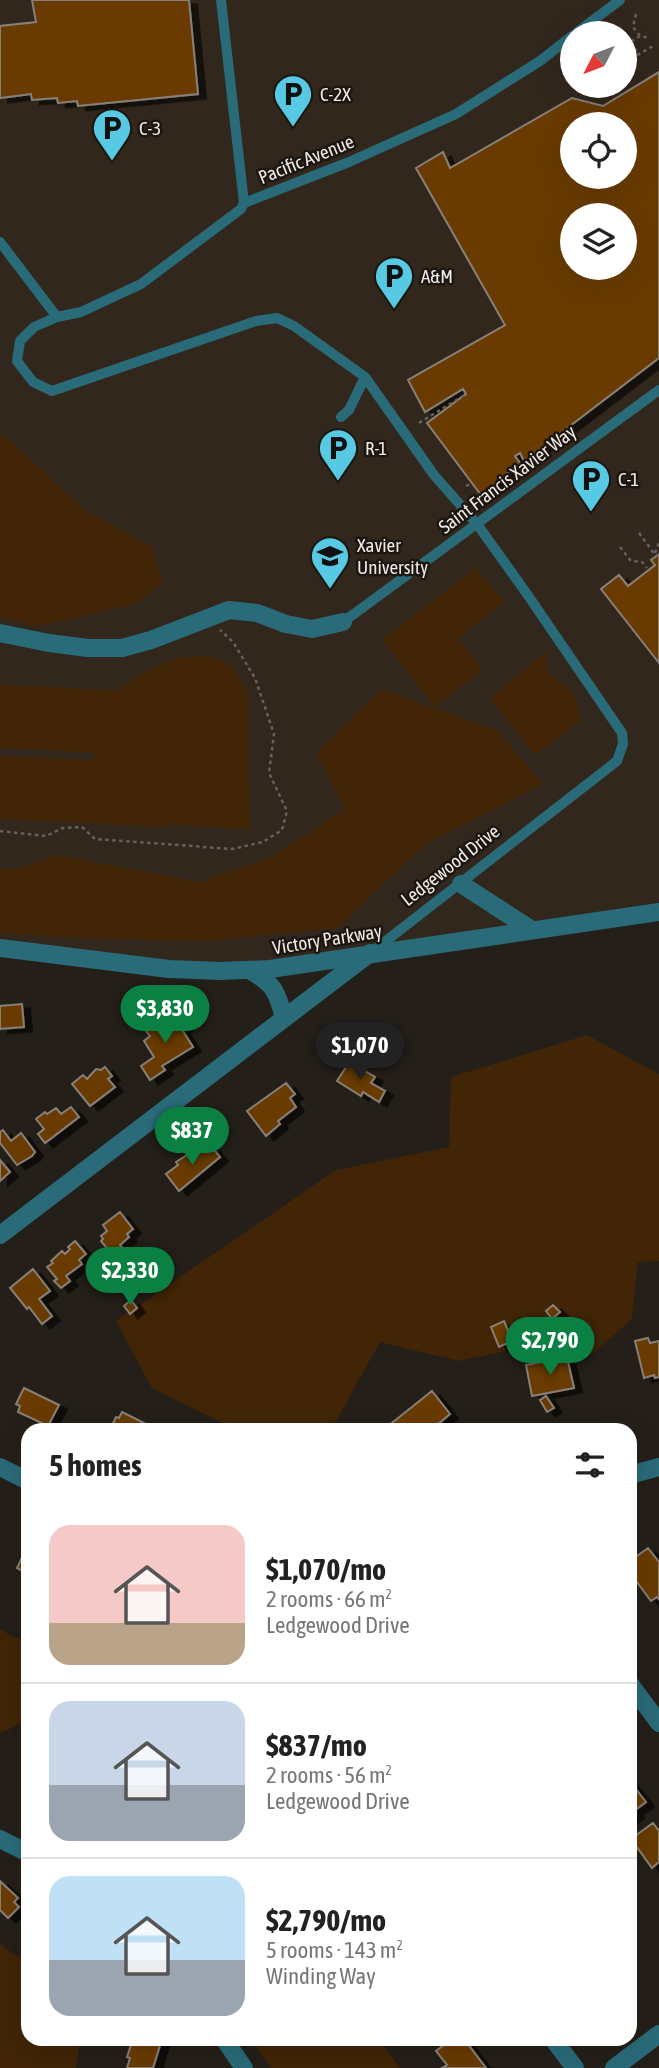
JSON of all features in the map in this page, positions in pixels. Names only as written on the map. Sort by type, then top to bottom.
[{"type":"street","points":[[0,633],[88,648],[121,648],[151,640],[229,610],[257,613],[286,624],[312,629],[343,622]]},
{"type":"street","points":[[461,884],[532,930]]},
{"type":"street","name":"Victory Parkway","points":[[0,948],[169,969],[249,970],[320,963],[370,953],[659,912]]},
{"type":"street","name":"Ledgewood Drive","points":[[0,1235],[370,953]]},
{"type":"street","points":[[249,970],[266,980],[278,993],[284,1018]]},
{"type":"street","points":[[0,1467],[21,1478]]},
{"type":"street","points":[[637,1473],[659,1467]]},
{"type":"street","points":[[637,1693],[659,1723]]},
{"type":"street","points":[[0,1839],[21,1850]]},
{"type":"street","points":[[614,2068],[659,2034]]},
{"type":"street","points":[[229,2046],[244,2068]]},
{"type":"street","points":[[558,2046],[575,2068]]},
{"type":"lane","points":[[221,0],[244,203]]},
{"type":"lane","name":"Pacific Avenue","points":[[592,21],[620,0]]},
{"type":"lane","name":"Pacific Avenue","points":[[365,377],[294,326],[277,318],[256,321],[52,391],[33,382],[17,361],[20,341],[34,327],[57,317],[80,312],[141,284],[241,209],[244,203],[349,162],[456,114],[560,46]]},
{"type":"lane","points":[[0,242],[57,317]]},
{"type":"lane","points":[[341,417],[349,410],[365,377],[434,475],[477,524]]},
{"type":"lane","name":"Saint Francis Xavier Way","points":[[343,622],[659,390]]},
{"type":"lane","name":"Ledgewood Drive","points":[[370,953],[617,761],[621,755],[622,733],[477,524]]},
{"type":"path","points":[[636,14],[633,27],[640,36]]},
{"type":"path","points":[[637,38],[650,38]]},
{"type":"path","points":[[638,54],[655,45]]},
{"type":"path","points":[[419,423],[466,394]]},
{"type":"path","points":[[466,486],[472,483]]},
{"type":"path","points":[[639,533],[655,554],[659,543]]},
{"type":"path","points":[[620,547],[631,561],[642,562],[647,568]]},
{"type":"path","points":[[0,831],[46,836],[63,828],[82,827],[95,839],[232,849],[263,842],[282,830],[287,811],[269,773],[274,734],[255,678],[233,642],[208,618]]},
{"type":"shaded area","name":"Xavier University","points":[[0,0],[659,0],[659,912],[270,969],[0,948]]},
{"type":"shaded area","points":[[0,435],[4,435],[85,510],[151,546],[163,582],[137,604],[35,627],[0,617]]},
{"type":"shaded area","points":[[476,567],[504,602],[458,638],[482,670],[435,707],[382,640]]},
{"type":"shaded area","points":[[546,652],[546,669],[573,695],[580,721],[535,755],[490,698]]},
{"type":"shaded area","points":[[207,655],[232,665],[248,693],[250,830],[166,824],[166,827],[0,819],[0,756],[93,760],[95,753],[0,748],[0,685],[116,690],[148,670],[177,658]]},
{"type":"shaded area","points":[[382,689],[498,731],[543,784],[427,843],[337,928],[205,941],[0,933],[0,868],[17,869],[57,855],[199,882],[273,856],[345,809],[316,753]]},
{"type":"shaded area","points":[[587,1035],[659,1074],[659,1261],[638,1262],[632,1319],[591,1355],[554,1341],[459,1361],[380,1342],[335,1423],[223,1423],[152,1388],[116,1321],[336,1170],[449,1147],[451,1077]]},
{"type":"shaded area","points":[[0,1629],[15,1638],[21,1638],[21,1723],[0,1733]]},
{"type":"shaded area","points":[[0,1944],[16,1956],[21,1955],[21,2046],[79,2046],[76,2068],[0,2068]]},
{"type":"shaded area","points":[[256,2046],[384,2046],[400,2068],[271,2068]]},
{"type":"building","points":[[32,0],[189,0],[198,94],[78,106],[77,101],[58,103],[57,98],[32,100],[31,94],[0,98],[0,26],[36,22]]},
{"type":"building","points":[[659,72],[659,358],[524,461],[520,453],[515,456],[520,463],[481,495],[427,423],[466,394],[463,389],[425,412],[408,380],[505,325],[416,168],[443,152],[450,168],[572,98],[603,106],[616,98],[637,98],[637,85]]},
{"type":"building","points":[[659,554],[659,663],[601,589],[619,575],[628,586],[655,565],[651,560]]},
{"type":"building","points":[[22,1004],[24,1027],[0,1029],[0,1006]]},
{"type":"building","points":[[173,1014],[178,1022],[181,1020],[185,1026],[181,1028],[193,1047],[162,1066],[165,1070],[150,1080],[141,1066],[154,1057],[144,1041],[150,1036],[146,1031]]},
{"type":"building","points":[[348,1064],[353,1067],[355,1065],[375,1077],[371,1083],[385,1091],[379,1102],[363,1092],[361,1096],[337,1081]]},
{"type":"building","points":[[105,1067],[112,1076],[108,1079],[115,1087],[90,1106],[72,1084],[83,1075],[87,1079],[96,1069]]},
{"type":"building","points":[[286,1083],[295,1094],[290,1098],[296,1107],[278,1121],[280,1124],[266,1136],[247,1111]]},
{"type":"building","points":[[71,1107],[79,1117],[45,1143],[38,1134],[44,1129],[36,1119],[56,1108],[61,1114]]},
{"type":"building","points":[[3,1130],[11,1141],[21,1133],[35,1152],[32,1156],[17,1165],[0,1143],[0,1132]]},
{"type":"building","points":[[201,1146],[206,1152],[212,1147],[220,1157],[179,1191],[166,1174],[178,1165],[176,1162]]},
{"type":"building","points":[[0,1160],[10,1172],[0,1181]]},
{"type":"building","points":[[120,1212],[133,1229],[120,1245],[132,1259],[122,1267],[101,1241],[101,1236],[107,1231],[103,1225]]},
{"type":"building","points":[[75,1241],[86,1254],[79,1260],[82,1264],[66,1276],[70,1281],[61,1288],[47,1267],[62,1251],[65,1254]]},
{"type":"building","points":[[33,1269],[50,1291],[39,1299],[52,1316],[42,1324],[10,1288]]},
{"type":"building","points":[[131,1300],[137,1308],[130,1314],[124,1306]]},
{"type":"building","points":[[553,1305],[560,1312],[552,1319],[546,1311]]},
{"type":"building","points":[[504,1321],[512,1341],[499,1347],[491,1327]]},
{"type":"building","points":[[648,1338],[650,1343],[659,1341],[659,1377],[655,1378],[654,1375],[644,1378],[635,1341]]},
{"type":"building","points":[[567,1357],[574,1388],[532,1396],[526,1365]]},
{"type":"building","points":[[24,1388],[59,1405],[50,1423],[42,1423],[18,1412],[20,1406],[16,1404]]},
{"type":"building","points":[[432,1391],[450,1414],[439,1423],[392,1423]]},
{"type":"building","points":[[546,1396],[554,1408],[547,1412],[540,1400]]},
{"type":"building","points":[[122,1412],[144,1423],[113,1423],[116,1417],[119,1418]]},
{"type":"building","points":[[648,1548],[659,1562],[659,1599],[657,1597],[651,1601],[637,1582],[637,1556]]},
{"type":"building","points":[[637,1791],[646,1802],[637,1809]]},
{"type":"building","points":[[653,1823],[659,1831],[659,1862],[652,1868],[637,1847],[637,1835]]},
{"type":"building","points":[[0,1881],[18,1898],[14,1902],[19,1907],[8,1918],[0,1910]]},
{"type":"building","points":[[131,2046],[160,2046],[153,2068],[127,2068],[130,2058],[127,2057]]},
{"type":"building","points":[[443,2046],[469,2046],[486,2068],[442,2068],[447,2065],[436,2051]]},
{"type":"place","name":"C-2X","points":[[293,128]]},
{"type":"place","name":"C-3","points":[[112,162]]},
{"type":"place","name":"A&M","points":[[394,310]]},
{"type":"place","name":"R-1","points":[[338,482]]},
{"type":"place","name":"C-1","points":[[591,513]]},
{"type":"place","name":"Xavier University","points":[[330,590]]}]
